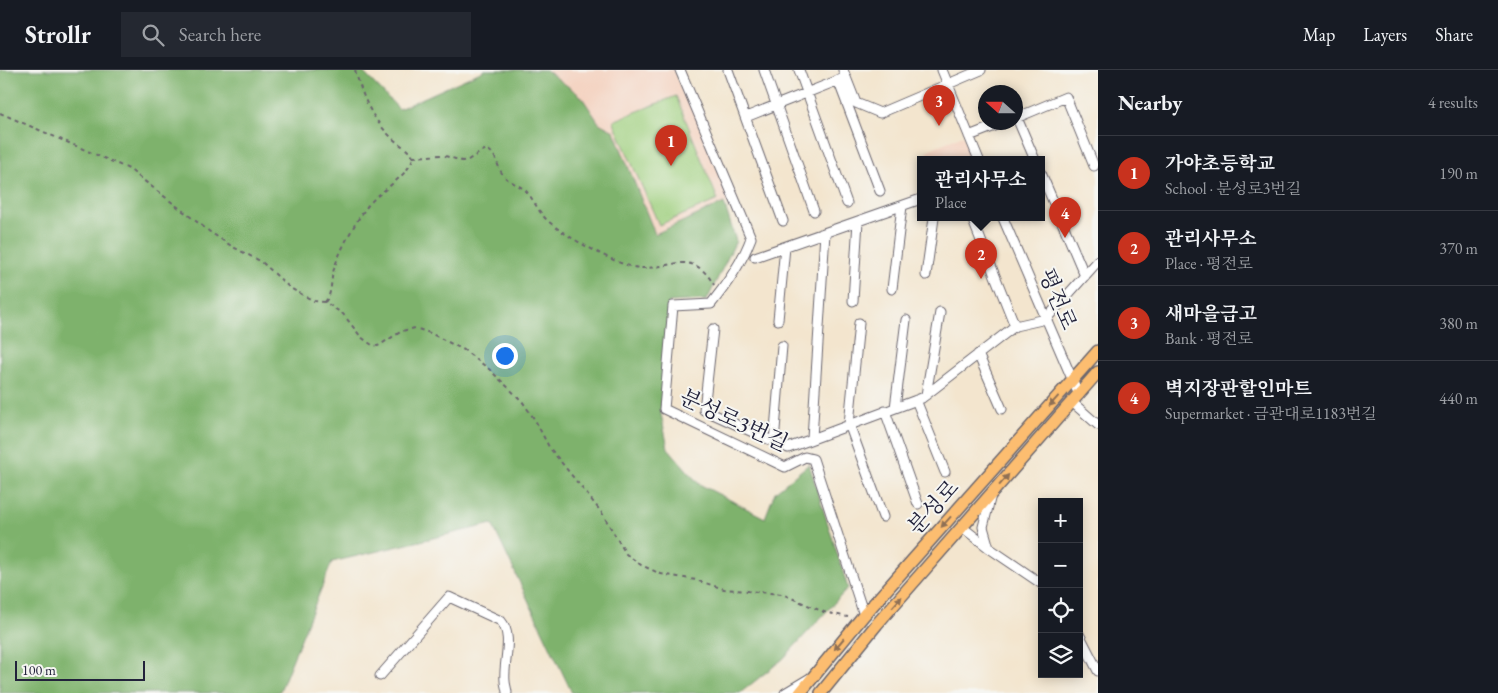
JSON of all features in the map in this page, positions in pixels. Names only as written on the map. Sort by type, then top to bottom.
[{"type":"main road","name":"분성로","points":[[800,693],[862,617],[1098,351]]},
{"type":"main road","name":"분성로","points":[[821,693],[877,624],[1098,372]]},
{"type":"street","name":"분성로3번길","points":[[680,70],[751,238],[746,252],[731,279],[711,304],[673,306],[664,409],[785,467],[805,457],[813,459],[862,617]]},
{"type":"street","points":[[728,70],[783,221]]},
{"type":"street","points":[[764,70],[814,211]]},
{"type":"street","points":[[799,70],[847,203]]},
{"type":"street","points":[[942,70],[977,156]]},
{"type":"street","points":[[842,76],[856,102],[880,112],[981,70]]},
{"type":"street","points":[[746,117],[842,76]]},
{"type":"street","points":[[842,76],[880,191]]},
{"type":"street","points":[[1023,115],[1066,97],[1097,169]]},
{"type":"street","points":[[969,136],[984,130]]},
{"type":"street","points":[[1021,130],[1033,156]]},
{"type":"street","points":[[1045,182],[1085,276]]},
{"type":"street","points":[[755,257],[917,200]]},
{"type":"street","points":[[892,289],[902,206]]},
{"type":"street","points":[[853,301],[858,221]]},
{"type":"street","points":[[926,274],[934,221]]},
{"type":"street","points":[[973,221],[1015,326]]},
{"type":"street","name":"평전로","points":[[1004,221],[1072,381],[1075,398]]},
{"type":"street","points":[[812,438],[825,232]]},
{"type":"street","points":[[778,320],[785,247]]},
{"type":"street","points":[[713,329],[704,410],[788,448],[926,395],[1015,326],[1046,319],[1098,261]]},
{"type":"street","points":[[926,395],[940,312]]},
{"type":"street","points":[[895,408],[906,320]]},
{"type":"street","points":[[859,323],[850,424],[883,517]]},
{"type":"street","points":[[774,442],[782,346]]},
{"type":"street","points":[[978,354],[1002,409]]},
{"type":"street","points":[[1075,398],[1098,425]]},
{"type":"street","points":[[916,400],[945,472]]},
{"type":"street","points":[[885,411],[918,504]]},
{"type":"street","points":[[989,548],[983,527],[991,494]]},
{"type":"street","points":[[962,527],[1038,581]]},
{"type":"street","points":[[380,676],[449,596],[501,620],[505,625],[507,640],[505,680],[508,693]]},
{"type":"street","points":[[1083,642],[1098,671]]},
{"type":"street","points":[[785,693],[812,677]]},
{"type":"path","points":[[325,302],[329,295],[332,274],[337,260],[363,212],[413,161],[410,152],[392,138],[372,114],[355,70]]},
{"type":"path","points":[[0,113],[129,169],[210,232],[262,262],[290,288],[314,301],[325,302],[343,314],[361,337],[372,345],[378,346],[407,328],[414,328],[430,333],[464,350],[489,369],[522,401],[550,447],[602,513],[626,554],[641,565],[661,574],[696,580],[724,590],[782,594],[831,614],[862,617]]},
{"type":"path","points":[[413,158],[442,155],[468,160],[486,149],[491,151],[497,159],[503,175],[527,193],[547,220],[582,243],[604,255],[634,267],[646,268],[676,263],[696,266],[710,278],[719,295]]},
{"type":"shaded area","points":[[546,70],[674,70],[683,95],[695,113],[729,201],[655,234],[614,131],[599,123],[581,96]]},
{"type":"shaded area","points":[[963,135],[971,156],[928,156],[930,149]]},
{"type":"green space","points":[[0,70],[361,70],[399,109],[485,70],[546,70],[581,96],[599,123],[614,131],[655,234],[724,203],[736,241],[707,300],[669,302],[661,414],[668,448],[699,484],[765,518],[775,492],[809,464],[848,588],[783,659],[740,693],[572,693],[492,524],[332,562],[280,691],[276,693],[0,693]]},
{"type":"green space","points":[[676,96],[718,200],[659,225],[613,121]]},
{"type":"place","name":"새마을금고","points":[[939,126]]},
{"type":"place","name":"가야초등학교","points":[[671,166]]},
{"type":"place","name":"벽지장판할인마트","points":[[1065,238]]},
{"type":"place","name":"관리사무소","points":[[981,279]]}]
